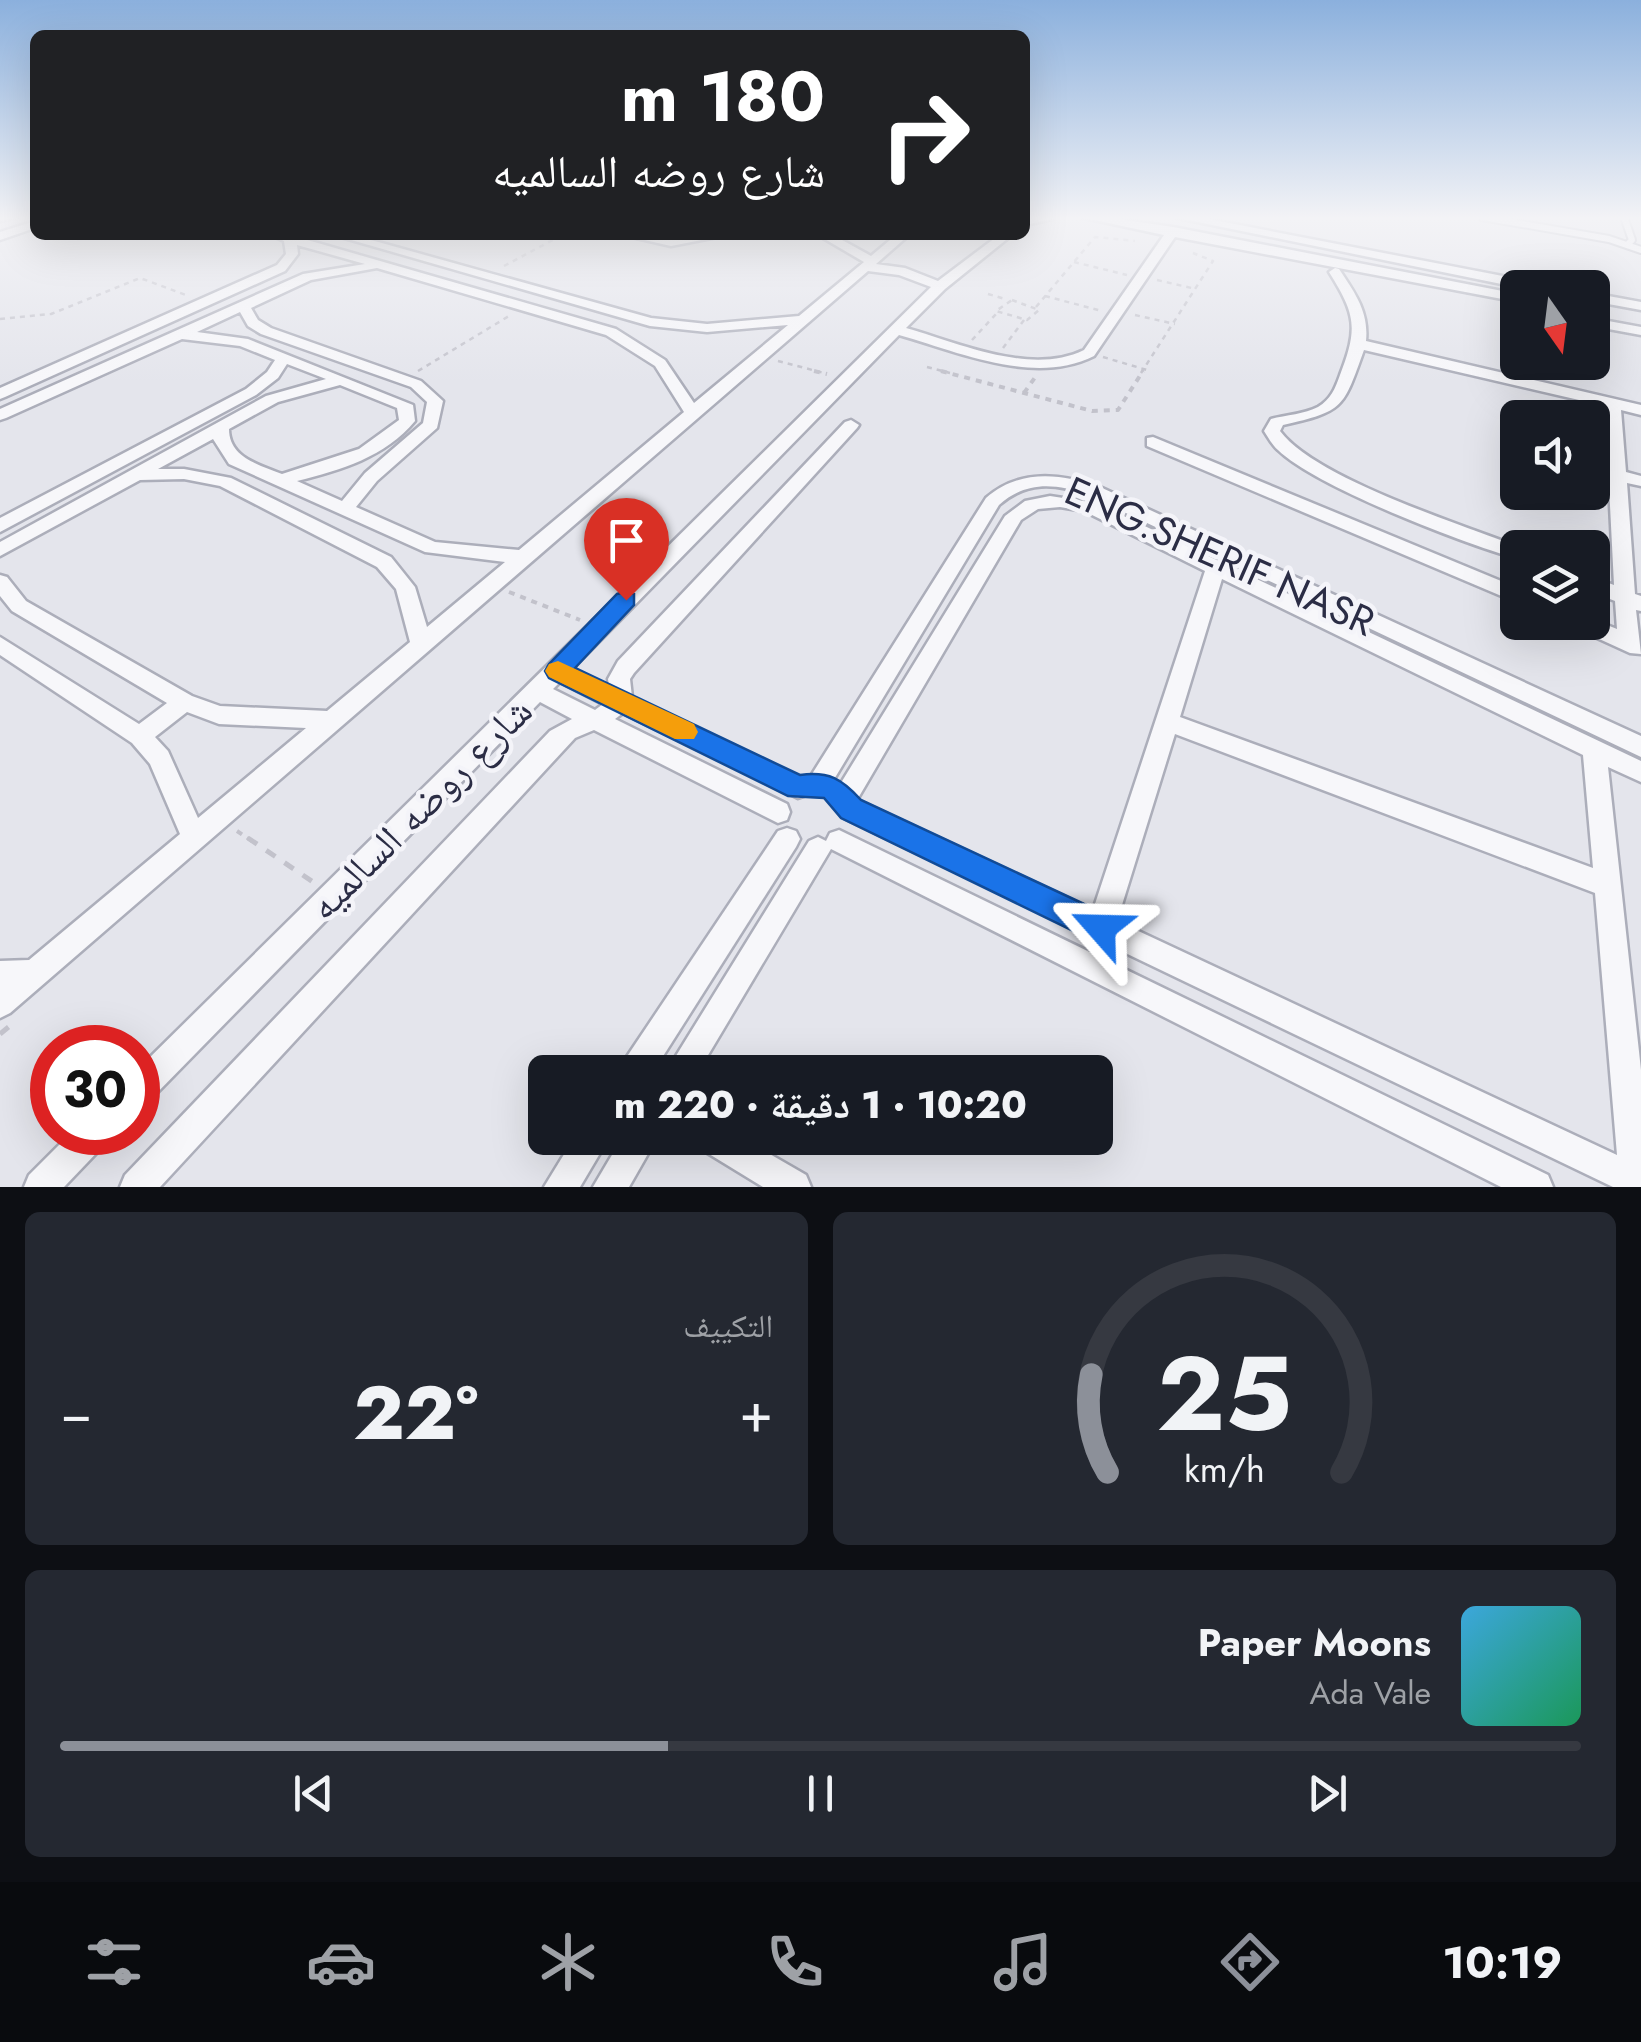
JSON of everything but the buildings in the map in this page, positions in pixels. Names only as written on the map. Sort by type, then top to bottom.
[{"type":"street","points":[[0,394],[271,272]]},
{"type":"street","points":[[306,272],[308,277]]},
{"type":"street","points":[[0,415],[242,304],[308,277],[344,272]]},
{"type":"street","points":[[405,272],[589,324],[646,351],[671,377],[693,413]]},
{"type":"street","points":[[464,272],[650,322],[707,328],[802,320]]},
{"type":"street","points":[[0,1003],[421,644],[499,594],[693,413],[858,272]]},
{"type":"street","points":[[905,272],[940,286]]},
{"type":"street","name":"شارع روضه السالميه","points":[[160,1068],[958,272]]},
{"type":"street","points":[[897,330],[1043,366],[1066,364],[1090,353],[1146,272]]},
{"type":"street","points":[[1335,272],[1356,303],[1361,325],[1359,344],[1336,402],[1321,412],[1277,422],[1272,431],[1276,443],[1325,474],[1500,546]]},
{"type":"street","points":[[1337,272],[1500,304]]},
{"type":"street","points":[[1385,272],[1500,295]]},
{"type":"street","points":[[1466,272],[1500,279]]},
{"type":"street","points":[[1610,297],[1641,303]]},
{"type":"street","points":[[242,304],[244,314],[266,331],[404,379],[428,391],[435,401],[431,424],[372,477],[345,510]]},
{"type":"street","points":[[589,324],[608,312]]},
{"type":"street","points":[[1610,316],[1641,322]]},
{"type":"street","points":[[1610,325],[1641,331]]},
{"type":"street","points":[[244,342],[266,331]]},
{"type":"street","points":[[174,334],[244,342],[396,398],[408,411],[407,420],[382,441],[342,463],[280,480]]},
{"type":"street","points":[[1359,344],[1641,410]]},
{"type":"street","points":[[0,526],[252,392],[273,375],[284,357]]},
{"type":"street","points":[[0,550],[272,399],[346,380]]},
{"type":"street","points":[[252,392],[272,399]]},
{"type":"street","points":[[1610,635],[1635,646],[1614,403]]},
{"type":"street","points":[[136,1187],[558,738],[573,729],[600,722],[620,701],[619,679],[626,666],[851,424]]},
{"type":"street","points":[[222,427],[226,451],[249,468],[432,548],[524,568]]},
{"type":"street","points":[[1153,442],[1500,588]]},
{"type":"street","points":[[225,482],[249,468]]},
{"type":"street","points":[[134,476],[184,474],[225,482],[384,562],[404,587],[421,644]]},
{"type":"street","points":[[1618,475],[1641,481]]},
{"type":"street","name":"ENG.SHERIF NASR","points":[[808,786],[992,502],[1016,485],[1041,480],[1081,486],[1376,634],[1641,747]]},
{"type":"street","points":[[691,1055],[828,845],[850,826],[848,803],[1021,510],[1040,502],[1078,503],[1216,568],[1376,634],[1641,772]]},
{"type":"street","points":[[1101,928],[1216,568]]},
{"type":"street","points":[[0,582],[19,606],[184,702],[219,715],[333,720]]},
{"type":"street","points":[[0,645],[140,736],[160,758],[194,838]]},
{"type":"street","points":[[558,671],[848,803],[1637,1184]]},
{"type":"street","points":[[537,691],[600,722],[782,825],[1536,1187]]},
{"type":"street","points":[[140,736],[184,702]]},
{"type":"street","points":[[1166,722],[1608,886]]},
{"type":"street","points":[[1594,749],[1637,1184]]},
{"type":"street","points":[[645,1055],[782,825],[784,798],[808,786]]},
{"type":"street","points":[[0,975],[34,974]]},
{"type":"street","points":[[41,1187],[73,1155]]},
{"type":"street","points":[[561,1187],[582,1155]]},
{"type":"street","points":[[610,1187],[630,1155]]},
{"type":"street","points":[[740,1155],[794,1187]]},
{"type":"path","points":[[483,278],[493,272]]},
{"type":"path","points":[[1036,307],[1065,272]]},
{"type":"path","points":[[1118,272],[1196,288]]},
{"type":"path","points":[[0,319],[51,314],[140,278],[205,302]]},
{"type":"path","points":[[988,294],[1036,307]]},
{"type":"path","points":[[1045,296],[1174,324]]},
{"type":"path","points":[[965,347],[1010,300]]},
{"type":"path","points":[[404,379],[526,306]]},
{"type":"path","points":[[997,312],[1024,320],[1039,310],[1036,307]]},
{"type":"path","points":[[997,355],[1024,320]]},
{"type":"path","points":[[790,349],[777,361],[846,380]]},
{"type":"path","points":[[1090,353],[1147,370]]},
{"type":"path","points":[[1024,393],[1043,366]]},
{"type":"path","points":[[524,568],[499,594],[598,627]]},
{"type":"path","points":[[218,818],[332,895]]},
{"type":"slow traffic","points":[[558,671],[684,732]]},
{"type":"route","points":[[626,600],[558,671],[798,788],[818,784],[833,788],[851,809],[1101,928]]}]
